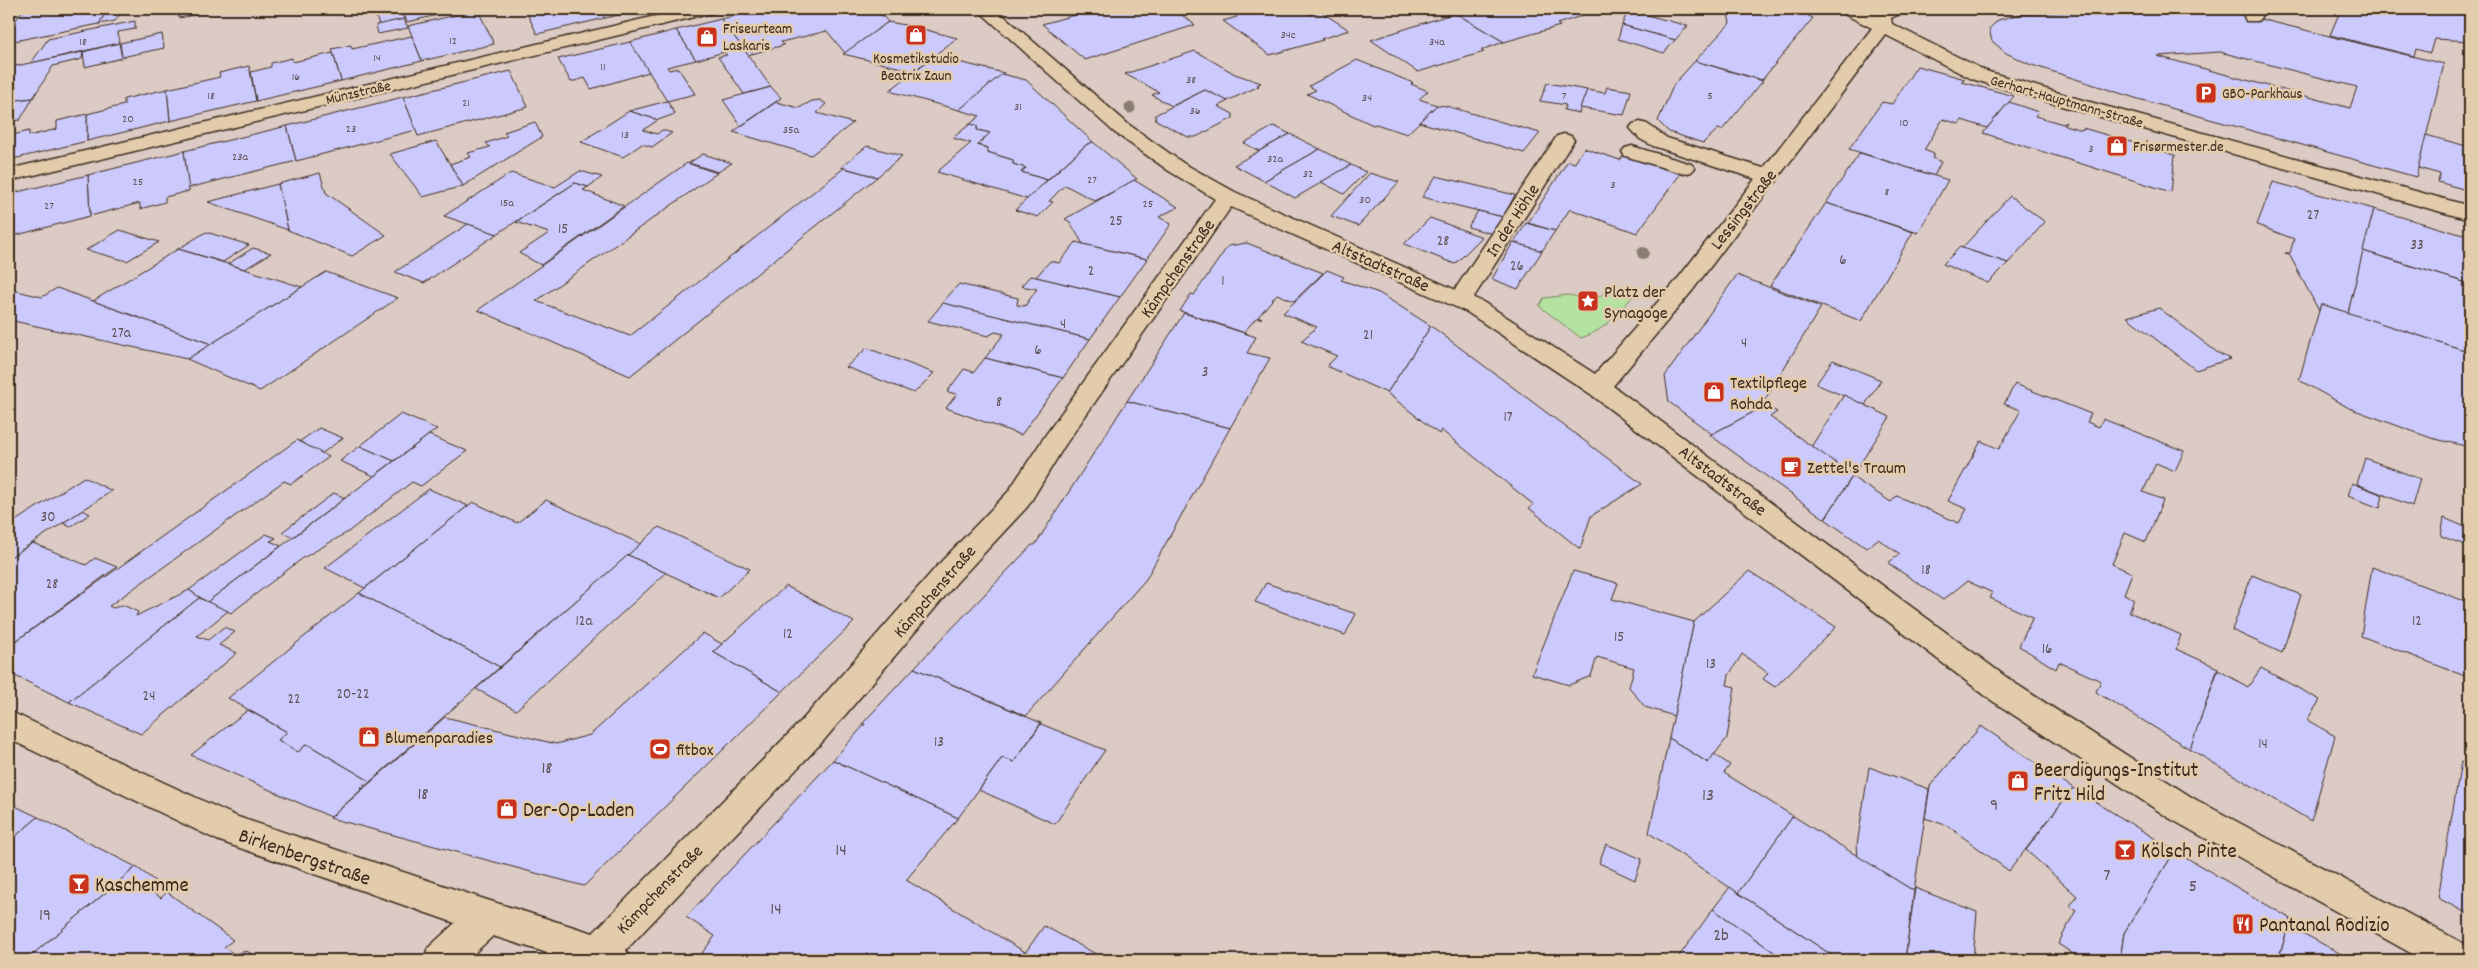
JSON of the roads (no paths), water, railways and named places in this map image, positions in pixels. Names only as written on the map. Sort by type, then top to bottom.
[{"type":"street","name":"Münzstraße","points":[[9,176],[707,9]]},
{"type":"street","name":"Altstadtstraße","points":[[986,9],[1121,128],[1176,167],[1227,197],[1476,307],[1598,387],[2018,702],[2181,808],[2458,960]]},
{"type":"street","name":"Gerhart-Hauptmann-Straße","points":[[1848,9],[1979,75],[2072,104],[2470,213]]},
{"type":"street","name":"Lessingstraße","points":[[1598,387],[1684,286],[1883,27],[1882,15],[1896,9]]},
{"type":"street","points":[[1640,128],[1647,135],[1660,142],[1763,184]]},
{"type":"street","name":"In der Höhle","points":[[1460,300],[1564,140]]},
{"type":"street","points":[[1632,152],[1763,184]]},
{"type":"street","name":"Kämpchenstraße","points":[[606,956],[814,729],[947,574],[1018,499],[1056,439],[1227,197]]},
{"type":"street","name":"Birkenbergstraße","points":[[9,724],[229,830],[606,956]]},
{"type":"street","points":[[440,960],[487,917]]},
{"type":"place","name":"Kosmetikstudio Beatrix Zaun","points":[[916,35]]},
{"type":"place","name":"Friseurteam Laskaris","points":[[707,37]]},
{"type":"place","name":"GBO-Parkhaus","points":[[2206,93]]},
{"type":"place","name":"Frisørmester.de","points":[[2117,146]]},
{"type":"place","name":"Platz der Synagoge","points":[[1588,301]]},
{"type":"place","name":"Textilpflege Rohda","points":[[1714,392]]},
{"type":"place","name":"Zettel's Traum","points":[[1791,467]]},
{"type":"place","name":"Blumenparadies","points":[[369,737]]},
{"type":"place","name":"fitbox","points":[[660,749]]},
{"type":"place","name":"Beerdigungs-Institut Fritz Hild","points":[[2018,781]]},
{"type":"place","name":"Der-Op-Laden","points":[[507,809]]},
{"type":"place","name":"Kölsch Pinte","points":[[2125,850]]},
{"type":"place","name":"Kaschemme","points":[[79,884]]},
{"type":"place","name":"Pantanal Rodizio","points":[[2243,924]]}]
